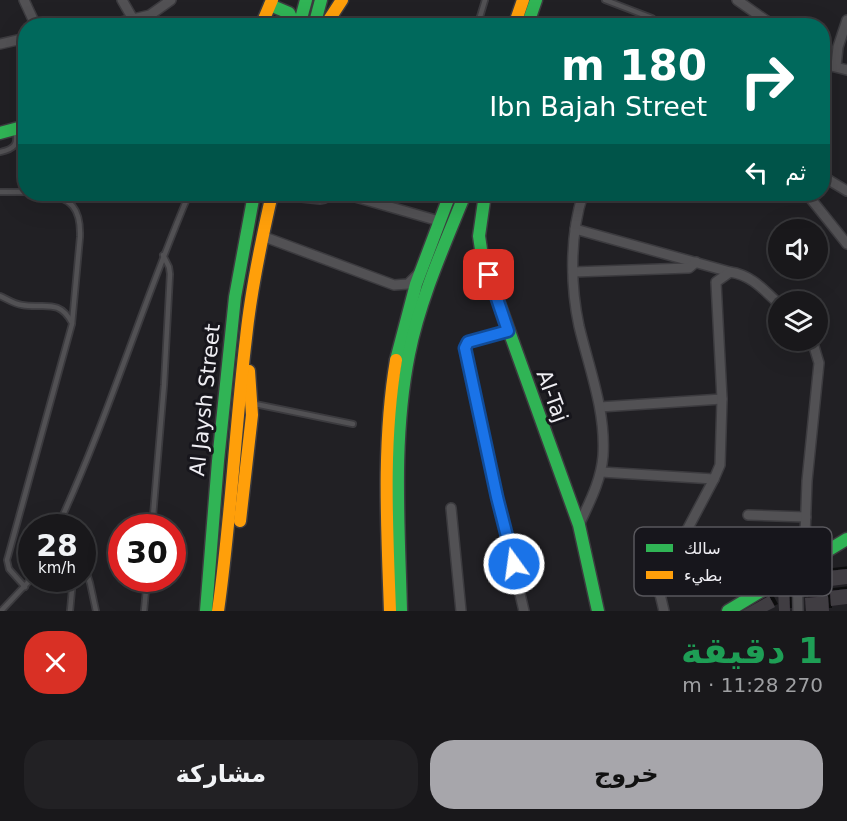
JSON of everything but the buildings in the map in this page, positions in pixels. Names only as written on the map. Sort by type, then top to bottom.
[{"type":"main road","points":[[300,18],[306,0]]},
{"type":"main road","points":[[316,18],[321,0]]},
{"type":"main road","points":[[330,18],[342,0]]},
{"type":"main road","points":[[517,18],[524,0]]},
{"type":"main road","points":[[530,18],[536,0]]},
{"type":"main road","points":[[264,18],[271,2],[289,13],[292,18]]},
{"type":"main road","points":[[0,133],[18,128]]},
{"type":"main road","name":"Al Jaysh Street","points":[[206,611],[218,461],[235,297],[253,201]]},
{"type":"main road","points":[[228,611],[253,403],[246,341],[262,236],[271,201]]},
{"type":"main road","points":[[390,611],[388,422],[397,355],[423,269],[447,201]]},
{"type":"main road","points":[[401,611],[399,444],[405,373],[419,317],[462,201]]},
{"type":"main road","name":"Al-Taj","points":[[484,201],[479,236],[480,246],[508,331],[579,525],[598,611]]},
{"type":"main road","name":"Al Jaysh Street","points":[[218,611],[226,563],[246,341]]},
{"type":"main road","points":[[832,548],[847,539]]},
{"type":"main road","points":[[728,611],[752,596]]},
{"type":"street","points":[[24,0],[32,18]]},
{"type":"street","points":[[122,0],[132,18]]},
{"type":"street","points":[[137,18],[150,15],[171,0]]},
{"type":"street","points":[[737,0],[763,18]]},
{"type":"street","points":[[836,66],[842,33],[847,20]]},
{"type":"street","points":[[0,44],[18,40]]},
{"type":"street","points":[[830,65],[847,70]]},
{"type":"street","points":[[830,181],[847,191]]},
{"type":"street","points":[[369,201],[439,221]]},
{"type":"street","points":[[579,525],[601,472],[603,429],[600,407],[578,322],[573,272],[575,229],[581,201]]},
{"type":"street","points":[[813,201],[847,244]]},
{"type":"street","points":[[575,229],[747,277],[768,295]]},
{"type":"street","points":[[262,236],[394,285],[408,284],[423,269]]},
{"type":"street","points":[[573,272],[693,267],[696,262]]},
{"type":"street","points":[[689,527],[720,465],[722,399],[715,284],[730,272]]},
{"type":"street","points":[[508,331],[468,342],[465,348],[524,611]]},
{"type":"street","points":[[805,527],[807,481],[819,363],[815,351]]},
{"type":"street","points":[[600,407],[722,399]]},
{"type":"street","points":[[601,472],[714,479]]},
{"type":"street","points":[[451,508],[461,611]]},
{"type":"street","points":[[748,515],[806,517]]},
{"type":"street","points":[[660,596],[664,611]]},
{"type":"street","points":[[798,611],[799,596]]},
{"type":"lane","points":[[480,18],[485,0]]},
{"type":"lane","points":[[605,0],[652,18]]},
{"type":"lane","points":[[0,152],[16,145],[18,135]]},
{"type":"lane","points":[[0,192],[18,192]]},
{"type":"lane","points":[[20,514],[72,324],[81,225],[73,205],[68,201]]},
{"type":"lane","points":[[63,514],[111,397],[163,255],[186,201]]},
{"type":"lane","points":[[153,514],[170,274],[163,255]]},
{"type":"lane","points":[[0,296],[20,305],[53,306],[63,311],[72,324]]},
{"type":"lane","points":[[253,403],[353,424]]},
{"type":"lane","points":[[18,520],[7,560],[9,569],[18,579]]},
{"type":"lane","points":[[1,611],[20,592]]},
{"type":"lane","points":[[70,611],[72,592]]},
{"type":"lane","points":[[91,592],[96,611]]},
{"type":"lane","points":[[144,611],[146,592]]},
{"type":"traffic: fast","points":[[301,18],[306,0]]},
{"type":"traffic: fast","points":[[316,18],[321,0]]},
{"type":"traffic: fast","points":[[530,18],[536,0]]},
{"type":"traffic: fast","points":[[270,5],[289,13],[291,18]]},
{"type":"traffic: fast","points":[[0,133],[18,128]]},
{"type":"traffic: fast","points":[[206,611],[218,461],[235,297],[253,201]]},
{"type":"traffic: fast","points":[[396,360],[416,284],[447,201]]},
{"type":"traffic: fast","points":[[401,611],[398,450],[404,386],[419,313],[462,201]]},
{"type":"traffic: fast","points":[[484,201],[479,236],[482,256],[579,525],[598,611]]},
{"type":"traffic: fast","points":[[832,548],[847,539]]},
{"type":"traffic: fast","points":[[728,611],[753,596]]},
{"type":"traffic: slow","points":[[264,18],[272,0]]},
{"type":"traffic: slow","points":[[330,18],[342,0]]},
{"type":"traffic: slow","points":[[517,18],[523,0]]},
{"type":"traffic: slow","points":[[218,611],[248,320],[271,201]]},
{"type":"traffic: slow","points":[[390,611],[387,454],[396,360]]},
{"type":"traffic: slow","points":[[240,521],[252,415],[249,371]]},
{"type":"route","points":[[489,275],[508,331],[468,342],[465,348],[514,564]]}]
